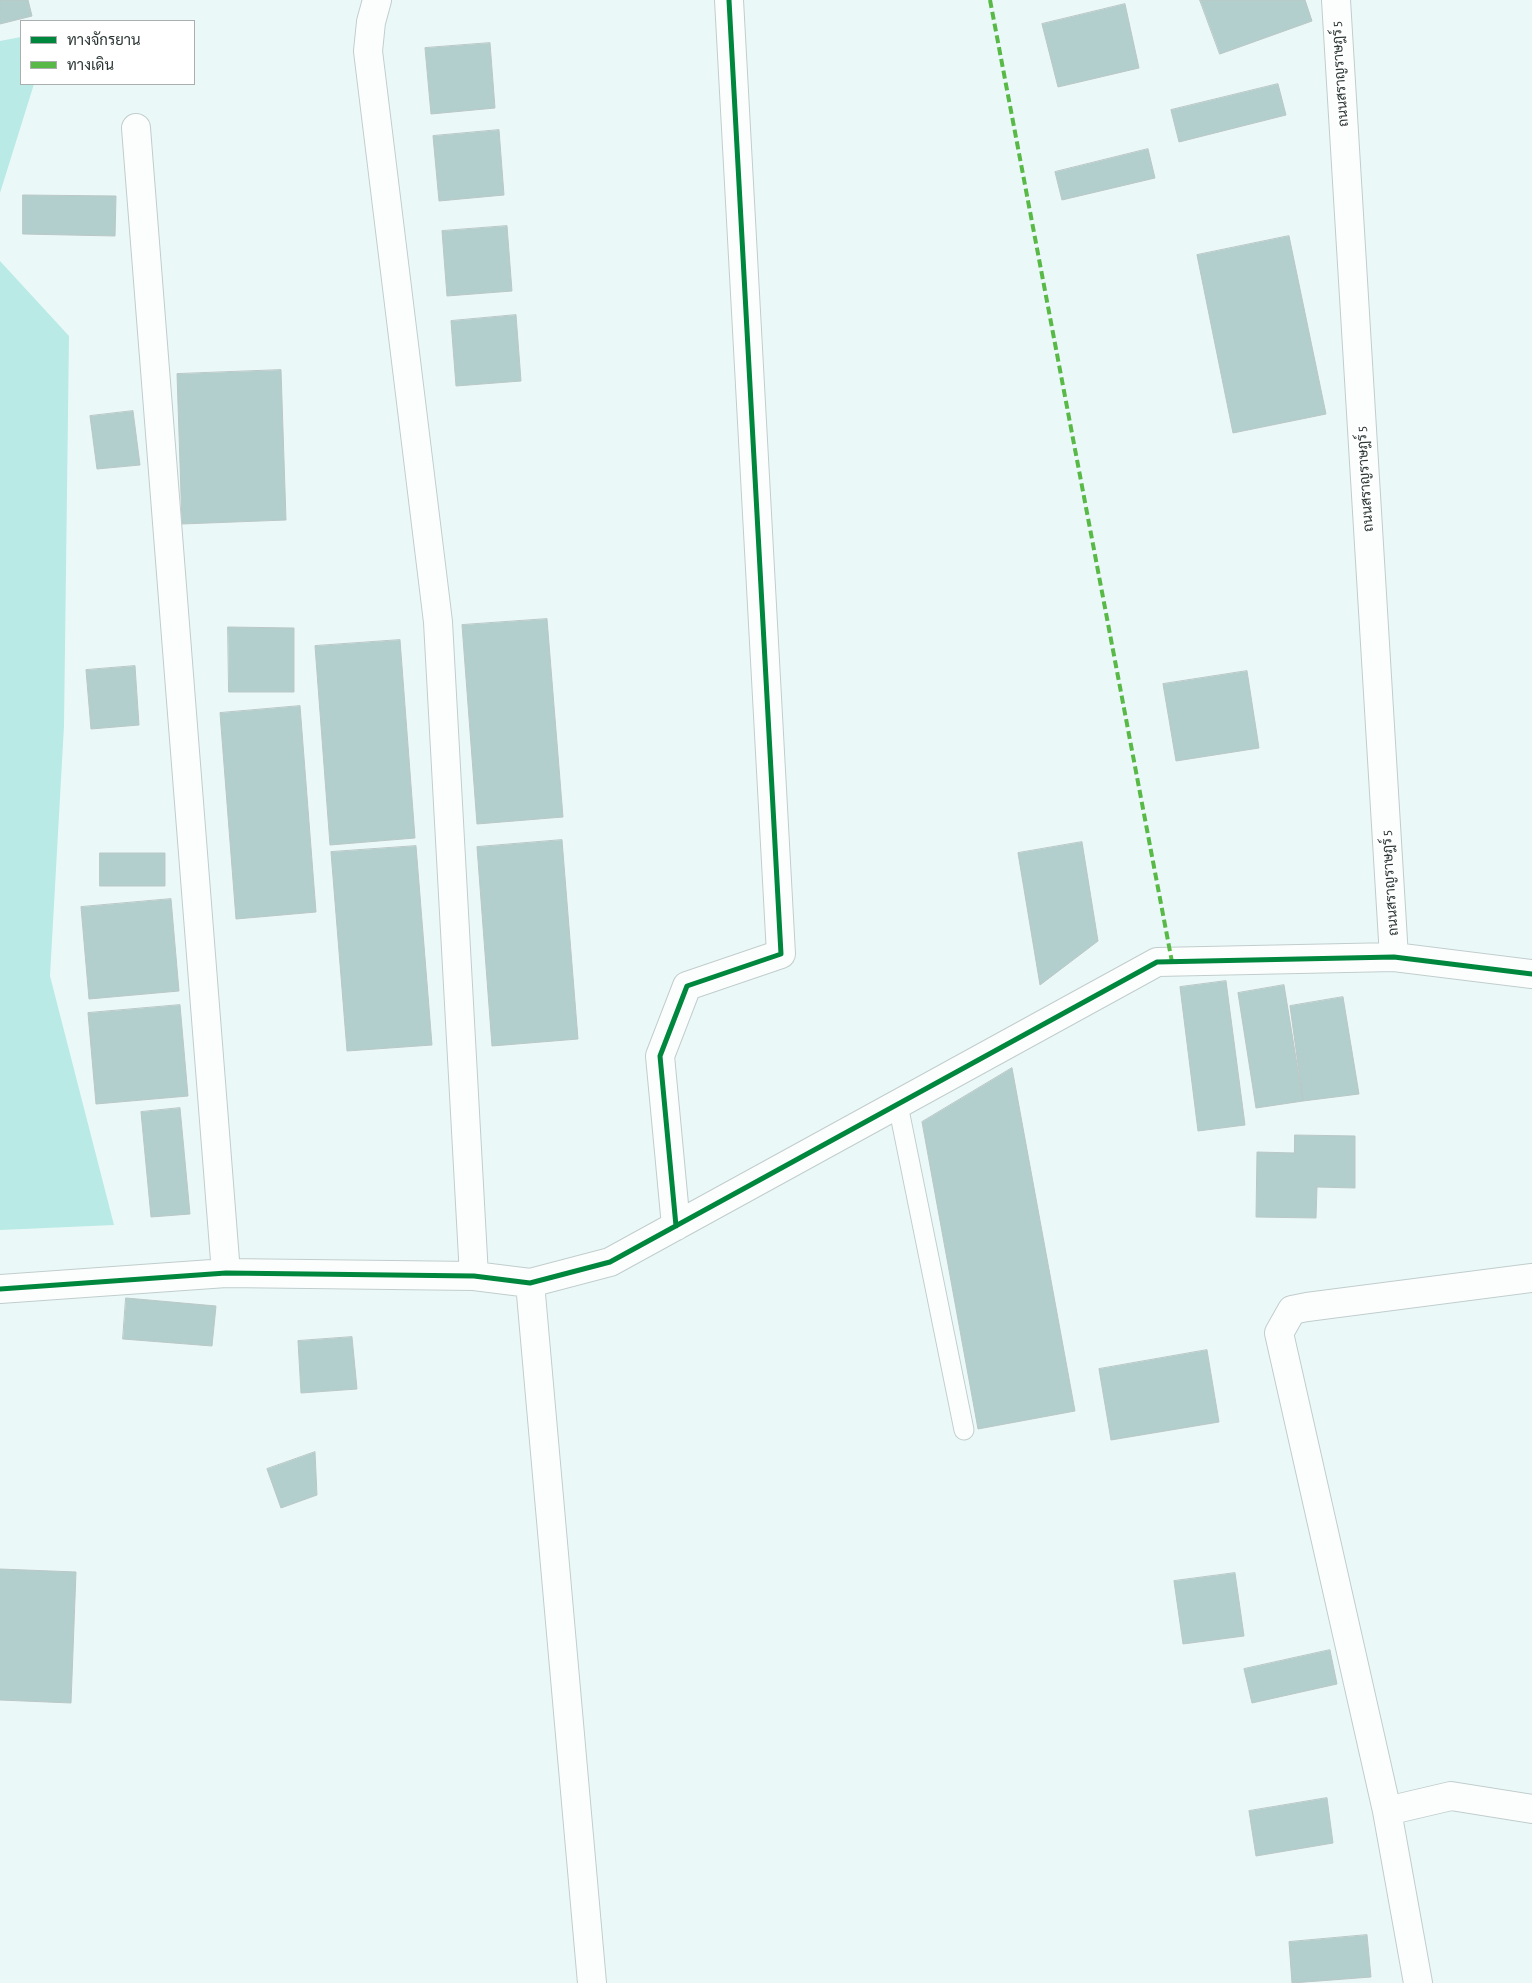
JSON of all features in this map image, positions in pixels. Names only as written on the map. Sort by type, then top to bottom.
[{"type":"street","points":[[377,0],[371,22],[368,51],[438,622],[474,1276]]},
{"type":"street","points":[[676,1226],[660,1056],[687,986],[781,954],[729,0]]},
{"type":"street","name":"ถนนสราญราษฎร์ 5","points":[[1336,0],[1394,957]]},
{"type":"street","points":[[136,128],[226,1274]]},
{"type":"street","points":[[0,1289],[226,1274],[474,1276],[530,1283],[610,1262],[1157,962],[1394,957],[1532,974]]},
{"type":"street","points":[[1418,1983],[1387,1811],[1279,1333],[1292,1310],[1532,1278]]},
{"type":"street","points":[[530,1283],[592,1983]]},
{"type":"street","points":[[1387,1811],[1451,1796],[1532,1809]]},
{"type":"lane","points":[[898,1105],[964,1430]]},
{"type":"shaded area","points":[[20,37],[20,85],[34,85],[0,193],[0,41]]},
{"type":"shaded area","points":[[0,261],[69,336],[64,726],[50,976],[114,1225],[0,1230]]},
{"type":"building","points":[[0,0],[28,0],[32,16],[0,24]]},
{"type":"building","points":[[1200,0],[1305,0],[1312,21],[1220,54]]},
{"type":"building","points":[[1125,4],[1139,68],[1058,87],[1042,24]]},
{"type":"building","points":[[490,43],[495,108],[431,114],[425,48]]},
{"type":"building","points":[[1278,84],[1286,115],[1179,142],[1171,110]]},
{"type":"building","points":[[499,130],[504,195],[439,201],[433,136]]},
{"type":"building","points":[[1148,149],[1155,178],[1062,200],[1055,172]]},
{"type":"building","points":[[23,195],[116,196],[115,236],[23,234]]},
{"type":"building","points":[[507,226],[512,291],[447,296],[442,231]]},
{"type":"building","points":[[1289,236],[1326,414],[1233,433],[1197,255]]},
{"type":"building","points":[[516,315],[521,381],[456,386],[451,321]]},
{"type":"building","points":[[281,370],[286,520],[182,524],[177,374]]},
{"type":"building","points":[[133,411],[140,465],[97,469],[90,416]]},
{"type":"building","points":[[547,619],[563,817],[477,824],[462,625]]},
{"type":"building","points":[[228,627],[294,628],[294,692],[229,692]]},
{"type":"building","points":[[400,640],[415,838],[330,845],[315,646]]},
{"type":"building","points":[[135,666],[139,725],[91,729],[86,670]]},
{"type":"building","points":[[1247,671],[1259,748],[1176,761],[1163,684]]},
{"type":"building","points":[[300,706],[316,912],[236,919],[220,713]]},
{"type":"building","points":[[562,840],[578,1039],[492,1046],[477,847]]},
{"type":"building","points":[[1082,842],[1098,941],[1040,985],[1018,853]]},
{"type":"building","points":[[416,846],[432,1045],[347,1051],[331,852]]},
{"type":"building","points":[[100,853],[165,853],[165,886],[100,886]]},
{"type":"building","points":[[171,899],[179,991],[89,999],[81,907]]},
{"type":"building","points":[[1226,981],[1245,1125],[1198,1131],[1180,987]]},
{"type":"building","points":[[1284,985],[1303,1101],[1256,1108],[1238,993]]},
{"type":"building","points":[[1343,997],[1359,1094],[1303,1101],[1290,1006]]},
{"type":"building","points":[[180,1005],[188,1096],[96,1104],[88,1013]]},
{"type":"building","points":[[1012,1068],[1075,1411],[978,1429],[922,1122]]},
{"type":"building","points":[[180,1108],[190,1214],[151,1217],[141,1112]]},
{"type":"building","points":[[1295,1135],[1355,1136],[1355,1188],[1317,1187],[1316,1218],[1256,1217],[1257,1152],[1294,1153]]},
{"type":"building","points":[[126,1298],[216,1306],[212,1346],[123,1339]]},
{"type":"building","points":[[352,1337],[357,1389],[301,1393],[298,1341]]},
{"type":"building","points":[[1207,1350],[1219,1422],[1111,1440],[1099,1369]]},
{"type":"building","points":[[315,1452],[317,1495],[281,1508],[267,1469]]},
{"type":"building","points":[[0,1569],[76,1572],[71,1703],[0,1700]]},
{"type":"building","points":[[1235,1573],[1244,1636],[1183,1644],[1174,1581]]},
{"type":"building","points":[[1330,1650],[1337,1684],[1252,1703],[1244,1669]]},
{"type":"building","points":[[1327,1798],[1333,1843],[1256,1856],[1249,1811]]},
{"type":"building","points":[[1367,1935],[1371,1977],[1292,1983],[1289,1942]]},
{"type":"marked path","points":[[990,0],[1172,962]]},
{"type":"cycle path","points":[[676,1226],[660,1056],[687,986],[781,954],[729,0]]},
{"type":"cycle path","points":[[0,1289],[226,1273],[474,1276],[530,1283],[610,1262],[1157,962],[1394,957],[1532,974]]}]
